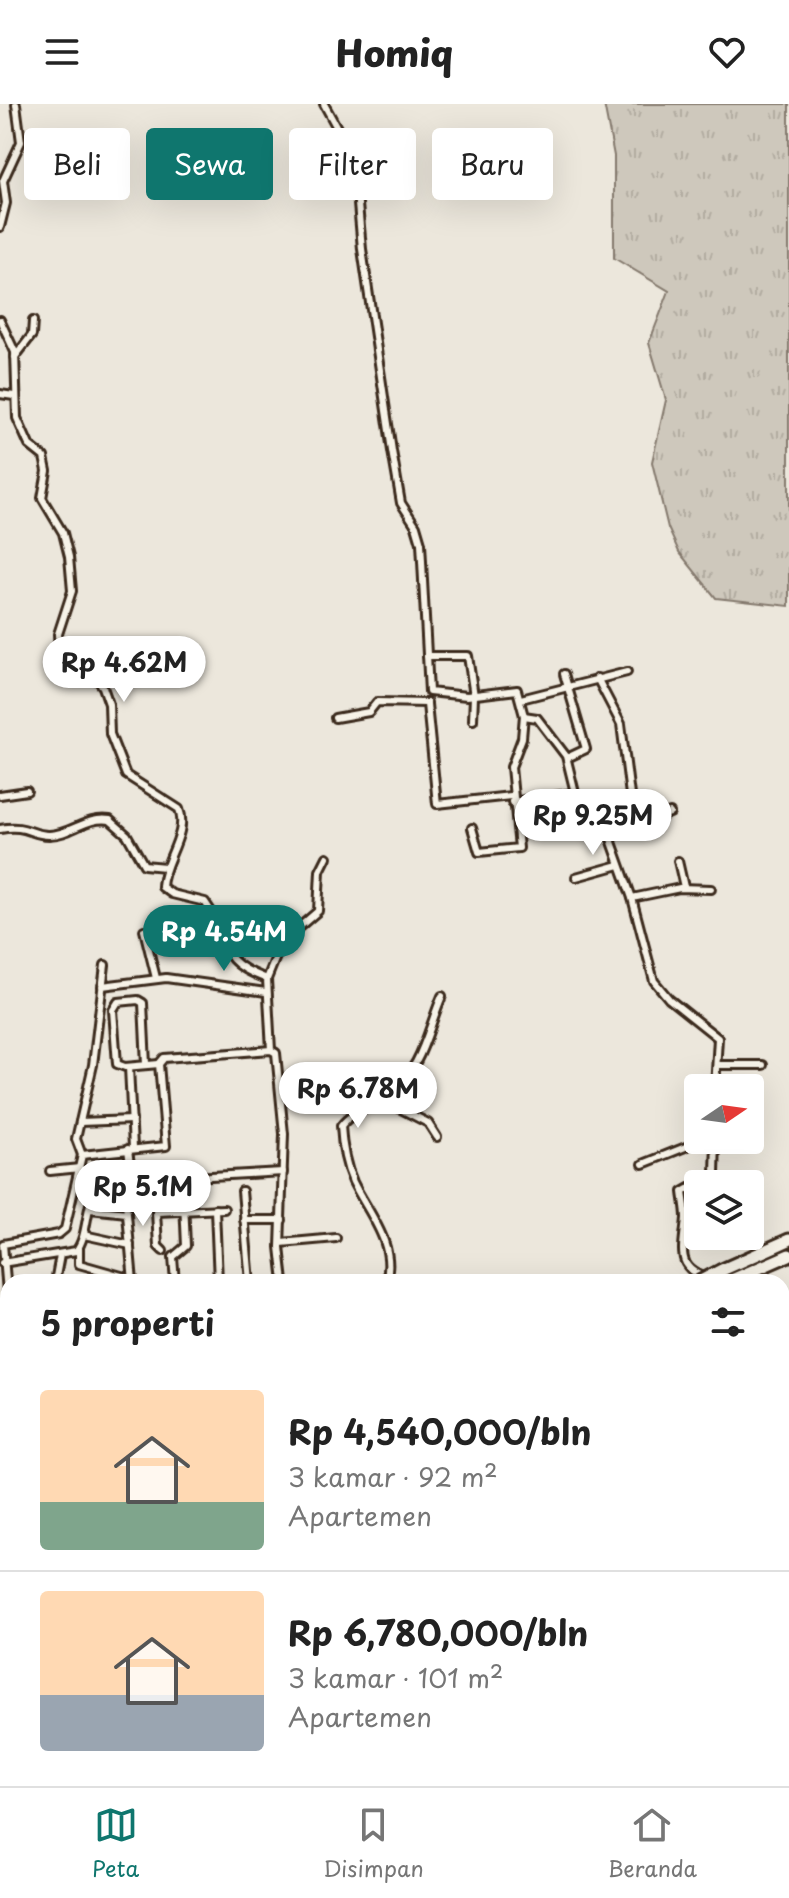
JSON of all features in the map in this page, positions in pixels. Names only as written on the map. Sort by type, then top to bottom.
[{"type":"highway","points":[[732,1274],[789,1240]]},
{"type":"highway","points":[[738,1274],[789,1255]]},
{"type":"street","points":[[0,227],[6,203],[3,178],[21,142],[16,104]]},
{"type":"street","points":[[324,104],[337,128]]},
{"type":"street","points":[[358,200],[362,249],[401,503],[414,522],[421,543],[430,693],[427,704],[437,804],[575,793]]},
{"type":"street","points":[[0,320],[12,339],[14,396],[19,424],[29,445],[44,457],[47,471],[42,498],[63,533],[69,557],[71,595],[58,634],[58,647],[65,658],[92,672],[103,687],[109,704],[110,734],[128,778],[168,799],[181,813],[182,825],[165,867],[163,889],[205,902],[215,919],[227,956],[244,970],[267,979]]},
{"type":"street","points":[[15,357],[25,347],[33,321]]},
{"type":"street","points":[[0,394],[14,396]]},
{"type":"street","points":[[427,656],[468,656],[474,696],[473,720]]},
{"type":"street","points":[[521,699],[627,672]]},
{"type":"street","points":[[564,674],[586,750],[567,758]]},
{"type":"street","points":[[597,678],[621,724],[634,827],[670,813]]},
{"type":"street","points":[[430,693],[474,696],[516,689],[521,699],[524,715],[522,738],[512,760],[517,850],[479,852],[472,828]]},
{"type":"street","points":[[335,718],[369,712],[377,702],[427,704]]},
{"type":"street","points":[[524,715],[537,718],[567,758],[578,803],[589,805],[605,826],[632,898],[654,981],[669,999],[716,1035],[717,1074]]},
{"type":"street","points":[[0,795],[27,791]]},
{"type":"street","points":[[0,829],[19,826],[49,835],[88,821],[110,820],[127,835],[144,865],[165,867]]},
{"type":"street","points":[[271,1050],[267,979],[282,942],[318,911],[320,871],[327,857]]},
{"type":"street","points":[[678,861],[684,887]]},
{"type":"street","points":[[576,877],[619,865]]},
{"type":"street","points":[[632,898],[684,887],[711,889]]},
{"type":"street","points":[[144,930],[156,978]]},
{"type":"street","points":[[2,1274],[1,1243],[50,1236],[65,1229],[82,1155],[76,1143],[93,1065],[105,965]]},
{"type":"street","points":[[102,986],[156,978],[266,992]]},
{"type":"street","points":[[387,1274],[379,1224],[348,1171],[341,1128],[344,1121],[383,1100],[422,1057],[442,996]]},
{"type":"street","points":[[146,1065],[144,1006],[140,1000],[118,1002],[113,1010],[115,1058],[119,1065],[129,1067],[159,1064]]},
{"type":"street","points":[[82,1155],[166,1146],[159,1064],[164,1058],[271,1050],[276,1053],[284,1134],[281,1243],[283,1274]]},
{"type":"street","points":[[718,1065],[763,1065]]},
{"type":"street","points":[[129,1067],[132,1120],[127,1213],[132,1274]]},
{"type":"street","points":[[383,1100],[428,1123],[437,1137]]},
{"type":"street","points":[[80,1122],[132,1120]]},
{"type":"street","points":[[643,1164],[684,1148]]},
{"type":"street","points":[[706,1274],[692,1270],[680,1246],[686,1218],[683,1192],[715,1174],[716,1154]]},
{"type":"street","points":[[50,1171],[80,1168]]},
{"type":"street","points":[[112,1274],[79,1264],[79,1248],[97,1186],[128,1180],[283,1172]]},
{"type":"street","points":[[174,1274],[173,1257],[186,1248],[183,1179]]},
{"type":"street","points":[[242,1191],[249,1274]]},
{"type":"street","points":[[90,1209],[127,1213]]},
{"type":"street","points":[[215,1209],[218,1274]]},
{"type":"street","points":[[163,1251],[158,1246],[156,1212],[224,1209]]},
{"type":"street","points":[[244,1220],[282,1220]]},
{"type":"street","points":[[84,1235],[130,1245]]},
{"type":"street","points":[[281,1243],[336,1238]]},
{"type":"street","points":[[2,1263],[60,1255],[79,1248]]},
{"type":"street","points":[[56,1274],[60,1255]]},
{"type":"green space","points":[[604,104],[789,104],[789,606],[716,598],[679,552],[668,528],[652,462],[666,400],[649,343],[669,291],[614,258],[614,156]]}]
